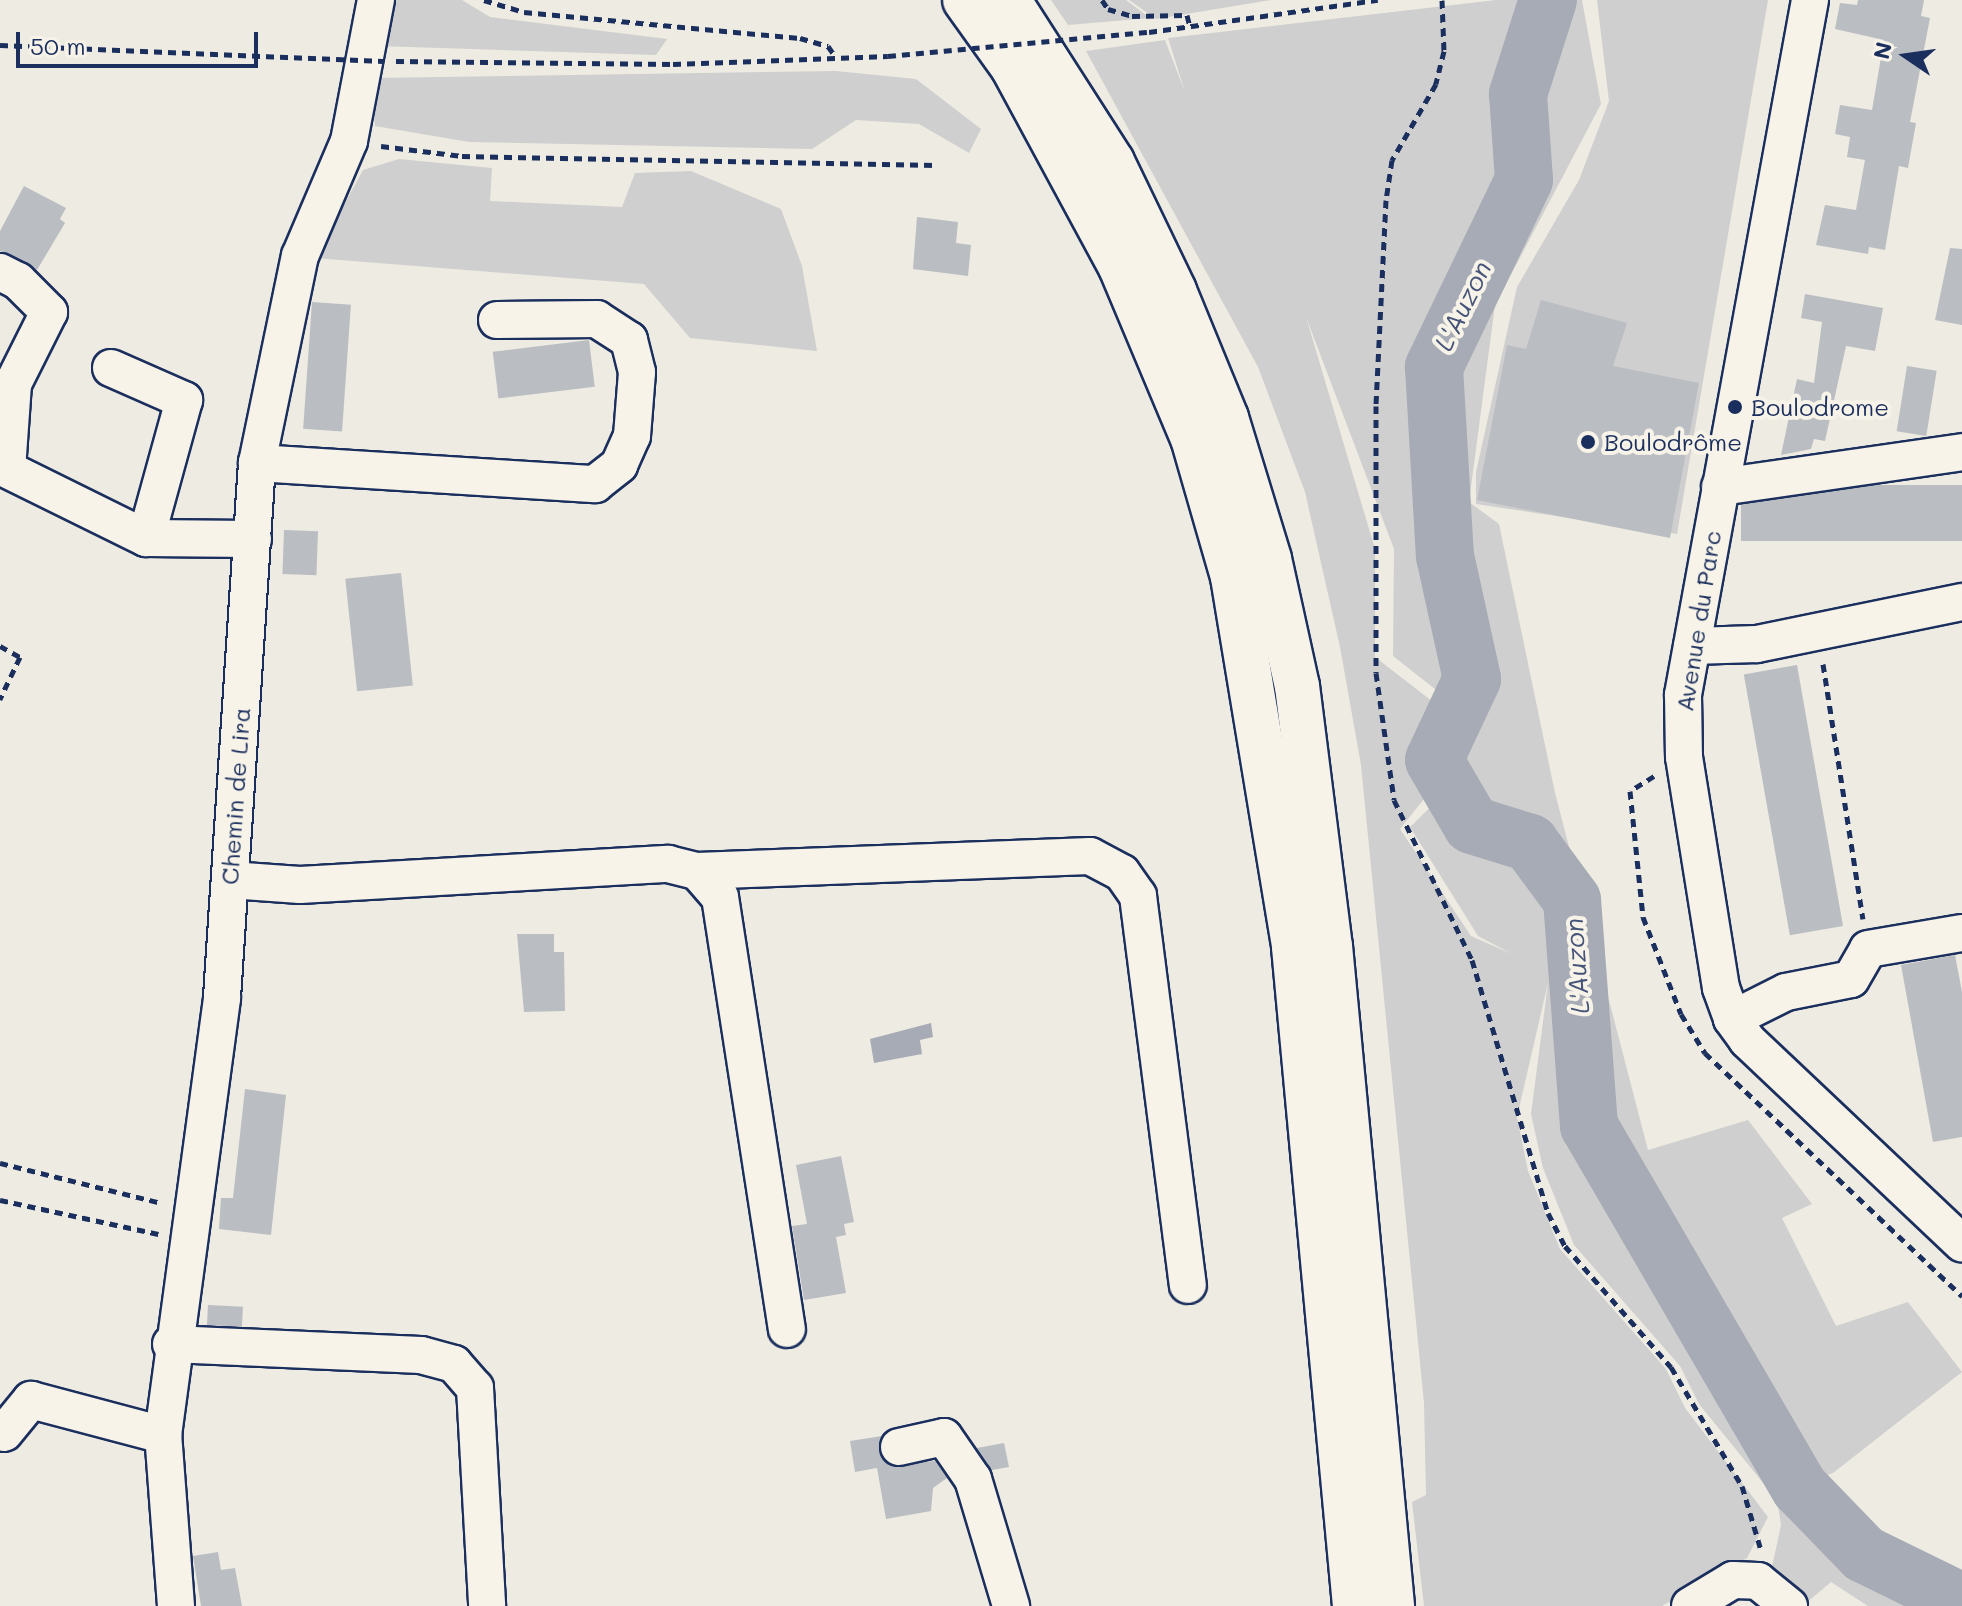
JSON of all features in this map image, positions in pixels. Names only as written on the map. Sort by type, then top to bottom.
[{"type":"main road","points":[[965,0],[1035,105],[1121,267],[1193,438],[1233,577],[1294,947],[1355,1606]]},
{"type":"main road","points":[[1008,0],[1112,162],[1174,291],[1226,418],[1269,559],[1297,686],[1330,946],[1392,1606]]},
{"type":"street","name":"Chemin de Lira","points":[[176,1606],[163,1435],[171,1344],[222,997],[257,463],[300,256],[349,141],[376,0]]},
{"type":"street","name":"Avenue du Parc","points":[[1810,0],[1683,695],[1684,757],[1721,988],[1732,1019],[1747,1040],[1962,1243]]},
{"type":"street","points":[[0,272],[49,312],[13,384],[3,467],[146,538],[253,539]]},
{"type":"street","points":[[257,463],[595,484],[619,465],[632,436],[637,372],[629,340],[597,319],[497,320]]},
{"type":"street","points":[[111,368],[184,400],[146,538]]},
{"type":"street","points":[[1720,487],[1962,452]]},
{"type":"street","points":[[1692,646],[1714,649],[1962,602]]},
{"type":"street","points":[[230,880],[300,885],[668,864],[697,871],[1090,856],[1122,873],[1138,896],[1188,1285]]},
{"type":"street","points":[[697,871],[720,897],[787,1329]]},
{"type":"street","points":[[1732,1019],[1786,992],[1851,979],[1868,949],[1962,933]]},
{"type":"street","points":[[171,1344],[421,1355],[454,1364],[475,1388],[487,1606]]},
{"type":"street","points":[[4,1433],[31,1400],[163,1435]]},
{"type":"street","points":[[899,1447],[944,1437],[966,1468],[989,1524],[1011,1606]]},
{"type":"street","points":[[1690,1606],[1733,1580],[1758,1581],[1789,1606]]},
{"type":"path","points":[[484,0],[524,12],[800,38],[828,46],[835,56]]},
{"type":"path","points":[[1102,0],[1108,9],[1132,16],[1187,15],[1190,27]]},
{"type":"path","points":[[0,45],[383,61],[673,64],[888,56],[1149,32],[1378,0]]},
{"type":"path","points":[[1442,0],[1444,51],[1436,84],[1392,160],[1386,200],[1376,406],[1376,673],[1394,800],[1472,960],[1548,1213],[1565,1246],[1671,1367],[1742,1486],[1761,1547],[1758,1581]]},
{"type":"path","points":[[349,141],[462,156],[936,165]]},
{"type":"path","points":[[1817,631],[1868,949]]},
{"type":"path","points":[[0,646],[20,657],[0,699]]},
{"type":"path","points":[[0,1163],[155,1200],[188,1227]]},
{"type":"path","points":[[0,1200],[188,1227]]},
{"type":"shaded area","points":[[389,0],[462,0],[490,17],[667,39],[656,55],[377,46]]},
{"type":"shaded area","points":[[1051,0],[1126,0],[1150,18],[1068,25]]},
{"type":"shaded area","points":[[1129,0],[1271,0],[1156,19]]},
{"type":"shaded area","points":[[1496,0],[1582,0],[1601,104],[1495,305],[1469,502],[1499,524],[1555,793],[1648,1150],[1748,1120],[1812,1204],[1782,1218],[1836,1326],[1908,1302],[1962,1372],[1833,1473],[1791,1488],[1854,1560],[1946,1606],[1868,1606],[1831,1582],[1805,1604],[1770,1576],[1781,1525],[1777,1500],[1699,1404],[1680,1366],[1574,1245],[1543,1168],[1531,1114],[1548,983],[1517,1117],[1528,1171],[1560,1249],[1666,1369],[1685,1408],[1768,1517],[1747,1558],[1662,1606],[1424,1606],[1412,1502],[1426,1495],[1424,1403],[1361,765],[1340,647],[1305,492],[1258,367],[1086,51],[1165,40],[1185,92],[1168,38]],"holes":[[[1306,317],[1394,549],[1393,656],[1468,715],[1448,759],[1459,779],[1410,827],[1478,936],[1512,954],[1471,936],[1400,829],[1440,779],[1429,759],[1450,715],[1375,657],[1375,549]]]},
{"type":"shaded area","points":[[1597,0],[1768,0],[1677,534],[1476,504],[1476,472],[1517,287],[1579,180],[1609,101]]},
{"type":"shaded area","points":[[836,71],[916,79],[981,129],[969,153],[919,124],[856,120],[812,149],[469,142],[375,126],[372,78]]},
{"type":"shaded area","points":[[399,159],[492,168],[490,201],[622,207],[635,173],[691,171],[781,209],[802,266],[817,351],[690,338],[644,284],[315,258],[363,170]]},
{"type":"shaded area","points":[[931,1023],[933,1037],[920,1040],[922,1054],[874,1063],[870,1039]]},
{"type":"building","points":[[1858,0],[1924,0],[1921,16],[1930,18],[1910,122],[1916,123],[1908,168],[1899,166],[1885,250],[1869,247],[1868,254],[1816,245],[1825,205],[1856,210],[1865,160],[1847,157],[1850,137],[1835,134],[1840,105],[1872,110],[1884,40],[1835,29],[1840,3],[1857,5]]},
{"type":"building","points":[[24,186],[66,208],[60,219],[65,223],[37,270],[0,251],[0,231]]},
{"type":"building","points":[[917,217],[958,222],[956,243],[971,245],[968,276],[913,269]]},
{"type":"building","points":[[1950,248],[1962,249],[1962,325],[1935,320]]},
{"type":"building","points":[[1805,294],[1883,308],[1875,351],[1846,346],[1825,441],[1814,439],[1811,449],[1781,455],[1797,379],[1814,383],[1822,322],[1801,318]]},
{"type":"building","name":"Boulodrôme","points":[[1541,300],[1627,323],[1613,366],[1699,383],[1670,538],[1477,500],[1507,345],[1526,349]]},
{"type":"building","points":[[312,302],[351,305],[342,431],[303,429]]},
{"type":"building","points":[[589,340],[595,387],[498,398],[493,352]]},
{"type":"building","points":[[1907,366],[1937,371],[1926,436],[1897,431]]},
{"type":"building","points":[[1741,485],[1962,485],[1962,541],[1741,541]]},
{"type":"building","points":[[284,530],[318,531],[316,575],[282,574]]},
{"type":"building","points":[[401,573],[413,685],[357,691],[345,579]]},
{"type":"building","points":[[1797,665],[1843,926],[1790,935],[1744,674]]},
{"type":"building","points":[[517,934],[554,934],[554,952],[564,952],[565,1011],[524,1012]]},
{"type":"building","points":[[1955,955],[1962,992],[1962,1137],[1933,1142],[1901,965]]},
{"type":"building","points":[[245,1089],[286,1095],[271,1235],[219,1229],[221,1198],[233,1198]]},
{"type":"building","points":[[841,1156],[854,1222],[844,1224],[846,1235],[836,1237],[846,1293],[804,1300],[792,1226],[807,1224],[796,1165]]},
{"type":"building","points":[[208,1305],[243,1307],[242,1327],[207,1325]]},
{"type":"building","points":[[882,1436],[879,1452],[889,1465],[935,1461],[947,1478],[933,1488],[931,1511],[886,1519],[877,1468],[855,1472],[850,1441]]},
{"type":"building","points":[[1004,1443],[1009,1467],[992,1470],[977,1448]]},
{"type":"building","points":[[218,1552],[221,1570],[235,1568],[242,1606],[201,1606],[193,1556]]},
{"type":"waterway","name":"L'Auzon","points":[[1548,0],[1518,94],[1524,180],[1434,367],[1445,556],[1472,679],[1434,760],[1472,825],[1530,843],[1572,900],[1589,1126],[1800,1488],[1864,1554],[1962,1602]]},
{"type":"place","name":"Boulodrome","points":[[1735,407]]},
{"type":"place","name":"Boulodrôme","points":[[1588,442]]}]
